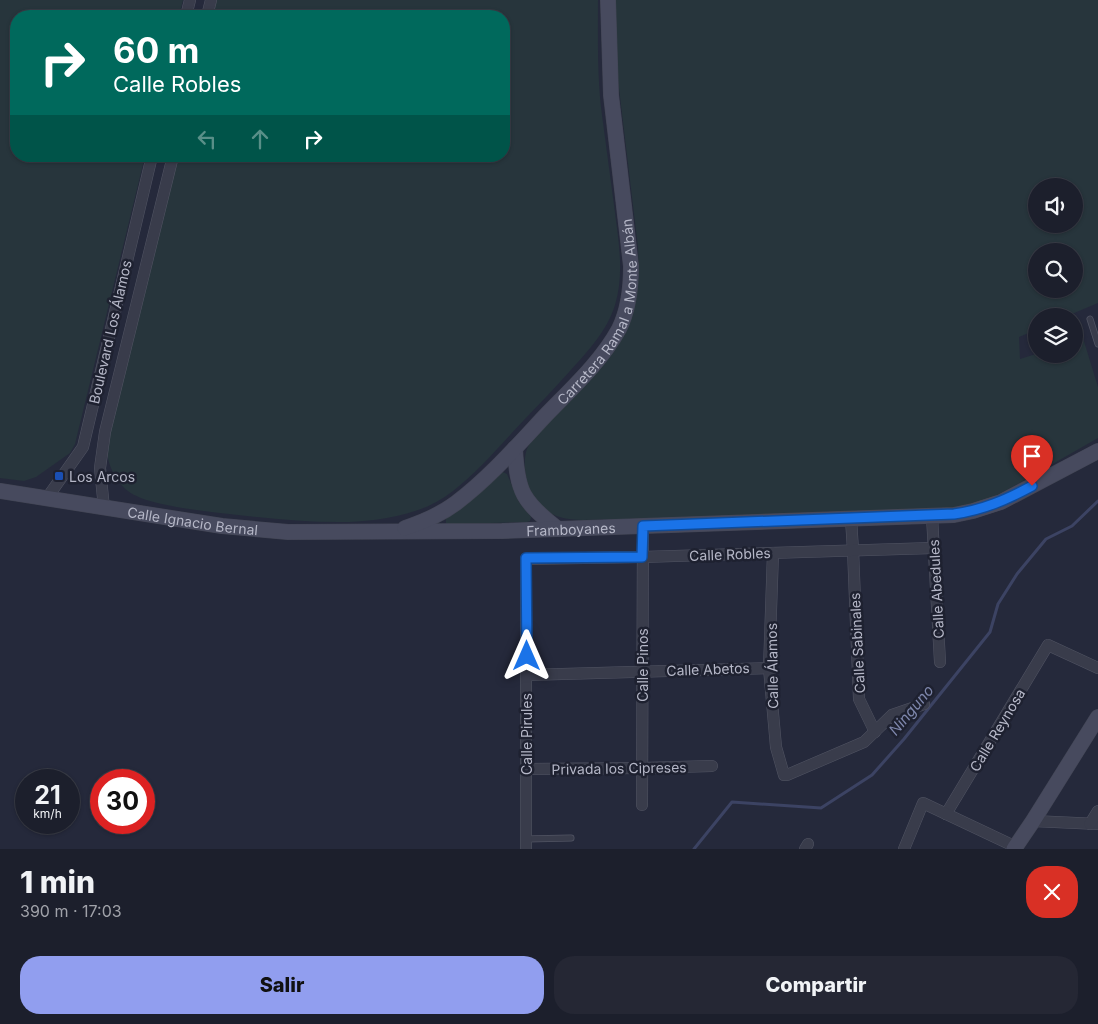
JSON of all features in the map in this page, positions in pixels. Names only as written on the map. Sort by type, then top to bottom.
[{"type":"main road","name":"Carretera Ramal a Monte Albán","points":[[388,532],[415,524],[442,512],[466,495],[515,448],[582,377],[602,354],[620,327],[628,302],[631,266],[611,95],[608,0]]},
{"type":"main road","points":[[515,448],[517,480],[523,493],[533,509],[558,529]]},
{"type":"main road","name":"Framboyanes","points":[[388,532],[502,531],[954,514],[973,511],[1001,502],[1098,451]]},
{"type":"main road","name":"Calle Ignacio Bernal","points":[[0,490],[222,526],[319,532],[388,532]]},
{"type":"main road","points":[[1015,848],[1097,719]]},
{"type":"street","name":"Boulevard Los Álamos","points":[[47,498],[83,446],[151,162]]},
{"type":"street","name":"Boulevard Los Álamos","points":[[104,508],[100,468],[105,432],[172,162]]},
{"type":"street","name":"Calle Abedules","points":[[932,516],[940,662]]},
{"type":"street","name":"Calle Sabinales","points":[[851,519],[859,699],[874,732]]},
{"type":"street","name":"Calle Pinos","points":[[642,805],[643,526]]},
{"type":"street","name":"Calle Robles","points":[[526,558],[642,557],[933,548]]},
{"type":"street","name":"Calle Álamos","points":[[774,553],[769,668],[776,747],[784,775],[864,742],[874,732]]},
{"type":"street","name":"Calle Pirules","points":[[526,558],[526,844]]},
{"type":"street","name":"Calle Reynosa","points":[[946,814],[1048,645],[1098,668]]},
{"type":"street","name":"Calle Abetos","points":[[527,675],[769,668]]},
{"type":"street","points":[[874,732],[892,715],[924,704]]},
{"type":"street","name":"Privada los Cipreses","points":[[526,770],[712,766]]},
{"type":"street","points":[[904,849],[923,803],[1015,848]]},
{"type":"street","points":[[1033,821],[1094,824],[1098,811]]},
{"type":"lane","points":[[1090,319],[1098,344]]},
{"type":"lane","points":[[526,844],[571,838]]},
{"type":"shaded area","points":[[0,0],[183,0],[180,10],[10,10],[10,162],[144,162],[75,444],[70,453],[36,477],[24,481],[0,478]]},
{"type":"shaded area","points":[[216,0],[598,0],[600,101],[620,255],[620,280],[615,305],[607,323],[584,356],[472,475],[435,503],[407,513],[374,520],[332,522],[262,518],[168,505],[135,496],[120,483],[110,467],[107,455],[108,435],[176,162],[510,162],[510,10],[214,10]]},
{"type":"shaded area","points":[[615,0],[1098,0],[1098,303],[1083,309],[1028,308],[1028,333],[1019,337],[1020,359],[1028,356],[1028,363],[1083,363],[1083,338],[1098,387],[1098,438],[1002,493],[978,504],[917,512],[583,520],[567,519],[548,512],[532,494],[528,484],[525,472],[527,449],[535,436],[611,356],[625,333],[636,302],[638,247],[618,80]]},
{"type":"shaded area","points":[[503,472],[507,474],[519,502],[531,517],[530,521],[446,523],[446,518]]},
{"type":"waterway","name":"Ninguno","points":[[694,849],[732,802],[821,808],[872,775],[904,739],[990,632],[998,604],[1017,574],[1046,539],[1072,526],[1098,501]]},
{"type":"place","name":"Los Arcos","points":[[59,476]]},
{"type":"route","points":[[527,656],[526,558],[642,557],[643,526],[954,514],[973,511],[1001,502],[1032,486]]}]
